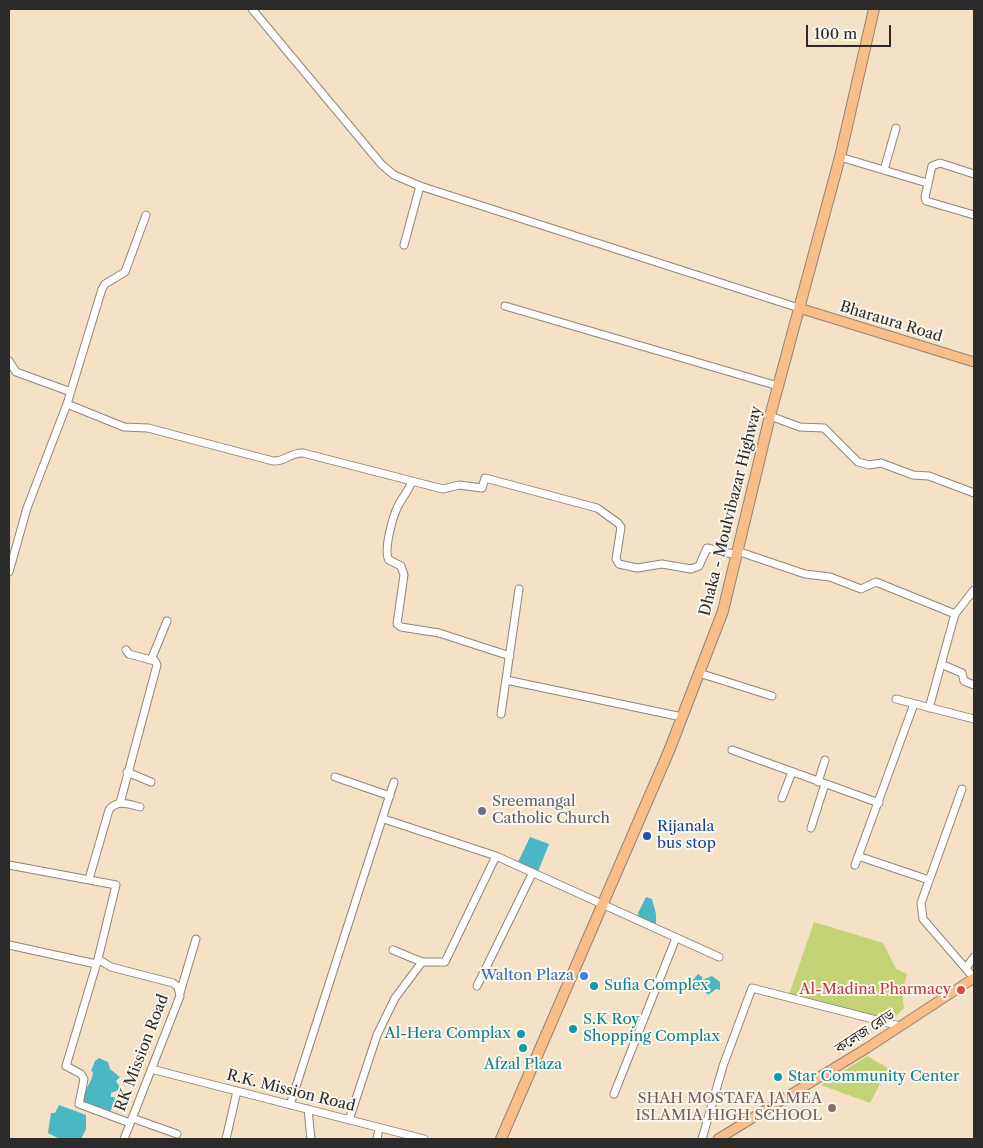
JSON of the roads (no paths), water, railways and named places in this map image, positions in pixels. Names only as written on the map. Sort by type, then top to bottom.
[{"type":"highway","name":"Dhaka - Moulvibazar Highway","points":[[500,1139],[682,717],[723,611],[770,416],[840,157],[874,9]]},
{"type":"main road","name":"Bharaura Road","points":[[799,308],[974,362]]},
{"type":"main road","name":"কলেজ রোড","points":[[718,1139],[974,978]]},
{"type":"street","points":[[252,9],[382,165],[394,175],[420,186],[799,308]]},
{"type":"street","points":[[884,170],[896,128]]},
{"type":"street","points":[[840,157],[927,184]]},
{"type":"street","points":[[974,174],[936,164],[932,166],[927,184],[926,201],[974,215]]},
{"type":"street","points":[[404,245],[420,186]]},
{"type":"street","points":[[9,572],[27,508],[67,404],[102,289],[105,284],[125,272],[146,215]]},
{"type":"street","points":[[506,306],[778,386]]},
{"type":"street","points":[[9,361],[16,372],[71,392]]},
{"type":"street","points":[[67,404],[124,427],[148,428],[273,462],[284,460],[296,452],[303,453],[437,489],[459,485],[482,488],[485,478],[597,508],[618,523],[620,527],[616,559],[619,564],[636,568],[662,564],[691,569],[699,566],[707,548],[737,553],[805,574],[830,577],[861,589],[876,582],[955,614]]},
{"type":"street","points":[[770,416],[800,427],[824,428],[858,462],[863,464],[881,462],[913,474],[929,476],[974,493]]},
{"type":"street","points":[[412,481],[393,517],[386,551],[389,560],[401,566],[404,575],[397,624],[400,627],[439,633],[510,656]]},
{"type":"street","points":[[501,714],[519,589]]},
{"type":"street","points":[[929,708],[955,614],[974,590]]},
{"type":"street","points":[[152,660],[167,621]]},
{"type":"street","points":[[120,803],[157,665],[152,660],[129,654],[126,650]]},
{"type":"street","points":[[941,664],[962,673],[964,682],[974,685]]},
{"type":"street","points":[[699,673],[772,696]]},
{"type":"street","points":[[506,680],[682,717]]},
{"type":"street","points":[[896,699],[974,719]]},
{"type":"street","points":[[855,865],[880,803],[914,704]]},
{"type":"street","points":[[732,750],[880,803]]},
{"type":"street","points":[[811,828],[822,783],[825,760]]},
{"type":"street","points":[[127,772],[151,782]]},
{"type":"street","points":[[782,798],[792,772]]},
{"type":"street","points":[[335,777],[390,796]]},
{"type":"street","points":[[290,1105],[384,819],[394,782]]},
{"type":"street","points":[[962,788],[921,903],[923,919],[974,978]]},
{"type":"street","points":[[89,879],[108,810],[113,805],[120,803],[140,807]]},
{"type":"street","points":[[384,819],[496,856],[532,874],[719,957]]},
{"type":"street","points":[[393,950],[422,962],[445,962],[496,856]]},
{"type":"street","points":[[858,856],[929,880]]},
{"type":"street","points":[[9,866],[116,885],[97,961],[66,1066],[82,1074],[84,1079],[79,1104],[177,1134]]},
{"type":"street","points":[[477,986],[532,874]]},
{"type":"street","points":[[614,1094],[676,938]]},
{"type":"street","points":[[180,996],[196,939]]},
{"type":"street","name":"RK Mission Road","points":[[9,945],[97,961],[111,967],[173,983],[178,987],[180,996],[124,1139]]},
{"type":"street","points":[[966,968],[974,957]]},
{"type":"street","points":[[350,1120],[377,1035],[395,998],[422,962]]},
{"type":"street","points":[[702,1139],[722,1066],[752,988],[900,1026]]},
{"type":"street","name":"R.K. Mission Road","points":[[151,1070],[424,1139]]},
{"type":"street","points":[[226,1139],[237,1091]]},
{"type":"street","points":[[308,1110],[311,1139]]},
{"type":"street","points":[[377,1139],[379,1128]]},
{"type":"water","points":[[530,837],[549,844],[537,874],[522,867],[518,862]]},
{"type":"water","points":[[646,897],[652,899],[656,914],[656,927],[639,919],[638,913]]},
{"type":"water","points":[[698,974],[702,977],[702,980],[712,976],[720,982],[720,990],[716,989],[708,995],[698,983],[695,985],[693,980]]},
{"type":"water","points":[[99,1058],[108,1062],[110,1069],[120,1077],[116,1081],[121,1089],[111,1093],[111,1097],[115,1097],[113,1108],[109,1112],[81,1101],[91,1080],[93,1072],[91,1071],[95,1061]]},
{"type":"water","points":[[59,1105],[86,1115],[86,1129],[81,1139],[58,1138],[48,1133],[51,1113],[55,1113]]},
{"type":"place","name":"Sreemangal Catholic Church","points":[[482,811]]},
{"type":"place","name":"Rijanala bus stop","points":[[647,836]]},
{"type":"place","name":"Walton Plaza","points":[[584,976]]},
{"type":"place","name":"Sufia Complex","points":[[594,986]]},
{"type":"place","name":"Al-Madina Pharmacy","points":[[961,990]]},
{"type":"place","name":"S.K Roy Shopping Complax","points":[[573,1029]]},
{"type":"place","name":"Al-Hera Complax","points":[[521,1034]]},
{"type":"place","name":"Afzal Plaza","points":[[523,1048]]},
{"type":"place","name":"Star Community Center","points":[[778,1077]]},
{"type":"place","name":"SHAH MOSTAFA JAMEA ISLAMIA HIGH SCHOOL","points":[[832,1108]]}]
